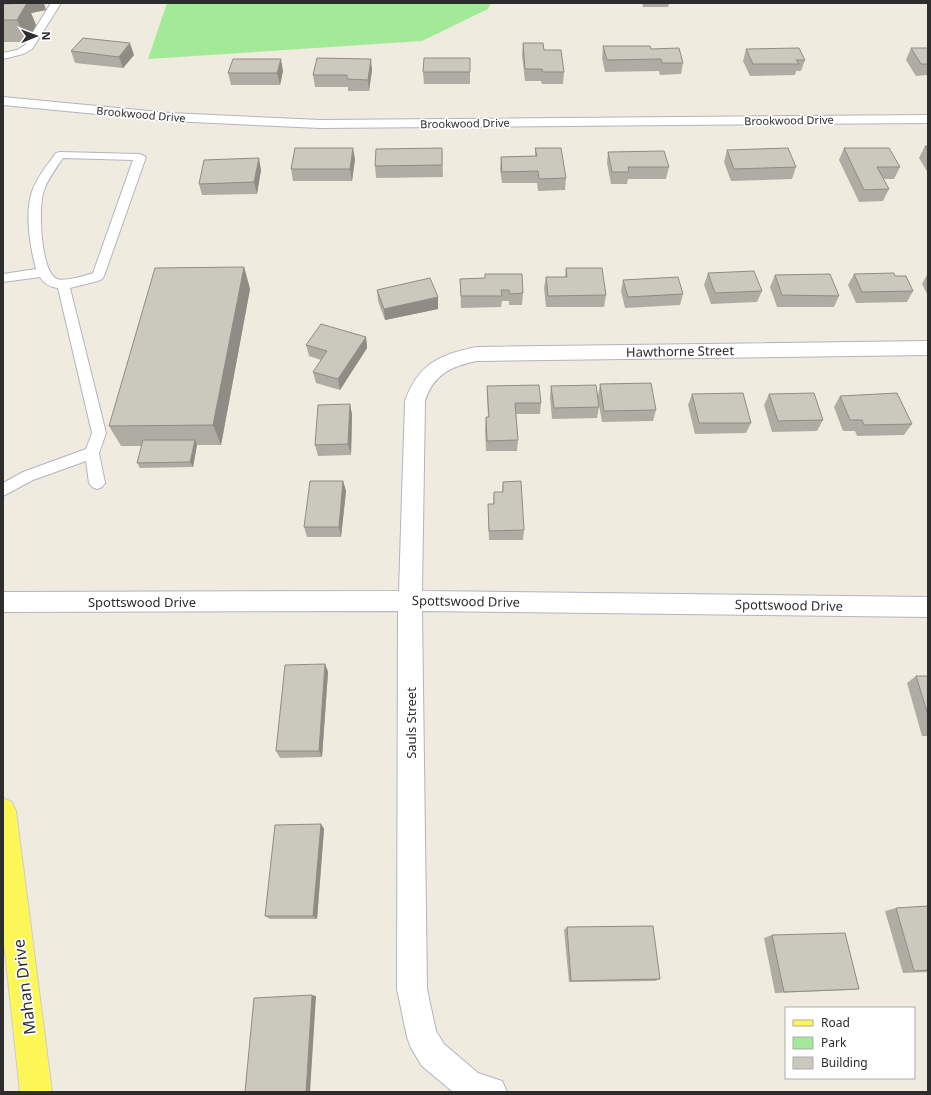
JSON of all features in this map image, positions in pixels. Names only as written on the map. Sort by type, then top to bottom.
[{"type":"main road","name":"Mahan Drive","points":[[3,811],[36,1092]]},
{"type":"street","name":"Brookwood Drive","points":[[3,101],[193,118],[320,124],[928,119]]},
{"type":"street","name":"Hawthorne Street","points":[[435,368],[463,356],[477,354],[928,348]]},
{"type":"street","name":"Sauls Street","points":[[435,368],[423,381],[415,401],[410,601],[412,988],[422,1037],[433,1055],[470,1086],[491,1092]]},
{"type":"street","name":"Spottswood Drive","points":[[3,602],[410,601],[928,607]]},
{"type":"lane","points":[[3,56],[20,52],[29,47],[56,3]]},
{"type":"lane","points":[[60,154],[140,157],[98,276],[80,283],[62,283],[53,283],[46,278],[40,265],[34,218],[37,193],[60,154]]},
{"type":"lane","points":[[3,278],[44,272]]},
{"type":"lane","points":[[62,283],[99,433],[92,453],[97,483]]},
{"type":"lane","points":[[3,490],[28,476],[92,453]]},
{"type":"green space","points":[[167,3],[491,3],[488,9],[422,41],[148,59]]},
{"type":"building","points":[[27,3],[17,20],[3,20],[3,4]]},
{"type":"building","points":[[83,38],[130,43],[119,57],[71,51]]},
{"type":"building","points":[[523,43],[543,43],[544,50],[561,50],[564,72],[543,72],[542,69],[525,69]]},
{"type":"building","points":[[603,46],[650,46],[651,49],[679,48],[683,63],[662,63],[661,59],[607,60]]},
{"type":"building","points":[[799,48],[805,60],[796,60],[799,64],[753,64],[746,49]]},
{"type":"building","points":[[911,48],[928,48],[928,64],[921,64]]},
{"type":"building","points":[[317,58],[371,59],[368,80],[347,79],[347,75],[313,75]]},
{"type":"building","points":[[424,58],[470,58],[470,72],[423,72]]},
{"type":"building","points":[[233,59],[281,59],[277,73],[228,73]]},
{"type":"building","points":[[295,148],[353,148],[350,169],[291,169]]},
{"type":"building","points":[[442,148],[442,165],[375,166],[376,149]]},
{"type":"building","points":[[535,148],[561,148],[566,178],[539,179],[538,171],[502,172],[501,157],[537,156]]},
{"type":"building","points":[[788,148],[796,167],[734,169],[727,150]]},
{"type":"building","points":[[844,148],[889,148],[900,167],[877,167],[889,189],[864,190]]},
{"type":"building","points":[[664,151],[669,167],[628,167],[629,172],[612,172],[608,152]]},
{"type":"building","points":[[259,158],[254,182],[199,184],[204,160]]},
{"type":"building","points":[[244,267],[213,425],[109,426],[155,268]]},
{"type":"building","points":[[566,268],[602,268],[606,295],[548,296],[546,277],[567,277]]},
{"type":"building","points":[[754,271],[762,291],[715,293],[708,273]]},
{"type":"building","points":[[894,273],[895,276],[906,276],[913,291],[862,292],[854,274]]},
{"type":"building","points":[[485,274],[522,274],[523,293],[510,294],[509,290],[501,290],[502,296],[461,296],[460,279],[485,278]]},
{"type":"building","points":[[830,274],[839,296],[782,295],[775,275]]},
{"type":"building","points":[[678,277],[683,294],[628,297],[623,280]]},
{"type":"building","points":[[430,278],[438,297],[384,309],[377,290]]},
{"type":"building","points":[[321,324],[366,337],[338,379],[313,372],[327,351],[306,345]]},
{"type":"building","points":[[651,383],[656,410],[604,411],[600,384]]},
{"type":"building","points":[[539,385],[541,403],[515,403],[518,440],[487,441],[486,417],[489,417],[487,386]]},
{"type":"building","points":[[596,385],[599,407],[554,408],[551,386]]},
{"type":"building","points":[[743,393],[751,423],[699,423],[692,394]]},
{"type":"building","points":[[814,393],[823,420],[778,421],[769,394]]},
{"type":"building","points":[[897,393],[912,424],[864,425],[862,420],[850,420],[840,396]]},
{"type":"building","points":[[350,404],[348,444],[315,445],[318,405]]},
{"type":"building","points":[[143,440],[195,440],[190,462],[137,463]]},
{"type":"building","points":[[310,481],[343,481],[339,527],[304,527]]},
{"type":"building","points":[[521,481],[524,530],[489,531],[488,504],[494,504],[494,492],[503,492],[503,482]]},
{"type":"building","points":[[325,664],[319,751],[276,751],[285,665]]},
{"type":"building","points":[[916,676],[928,676],[928,715]]},
{"type":"building","points":[[321,824],[313,916],[265,916],[275,825]]},
{"type":"building","points":[[928,906],[928,970],[914,971],[896,908]]},
{"type":"building","points":[[653,926],[660,979],[571,981],[567,927]]},
{"type":"building","points":[[845,933],[859,989],[784,992],[772,935]]},
{"type":"building","points":[[312,995],[306,1092],[245,1092],[254,998]]}]
